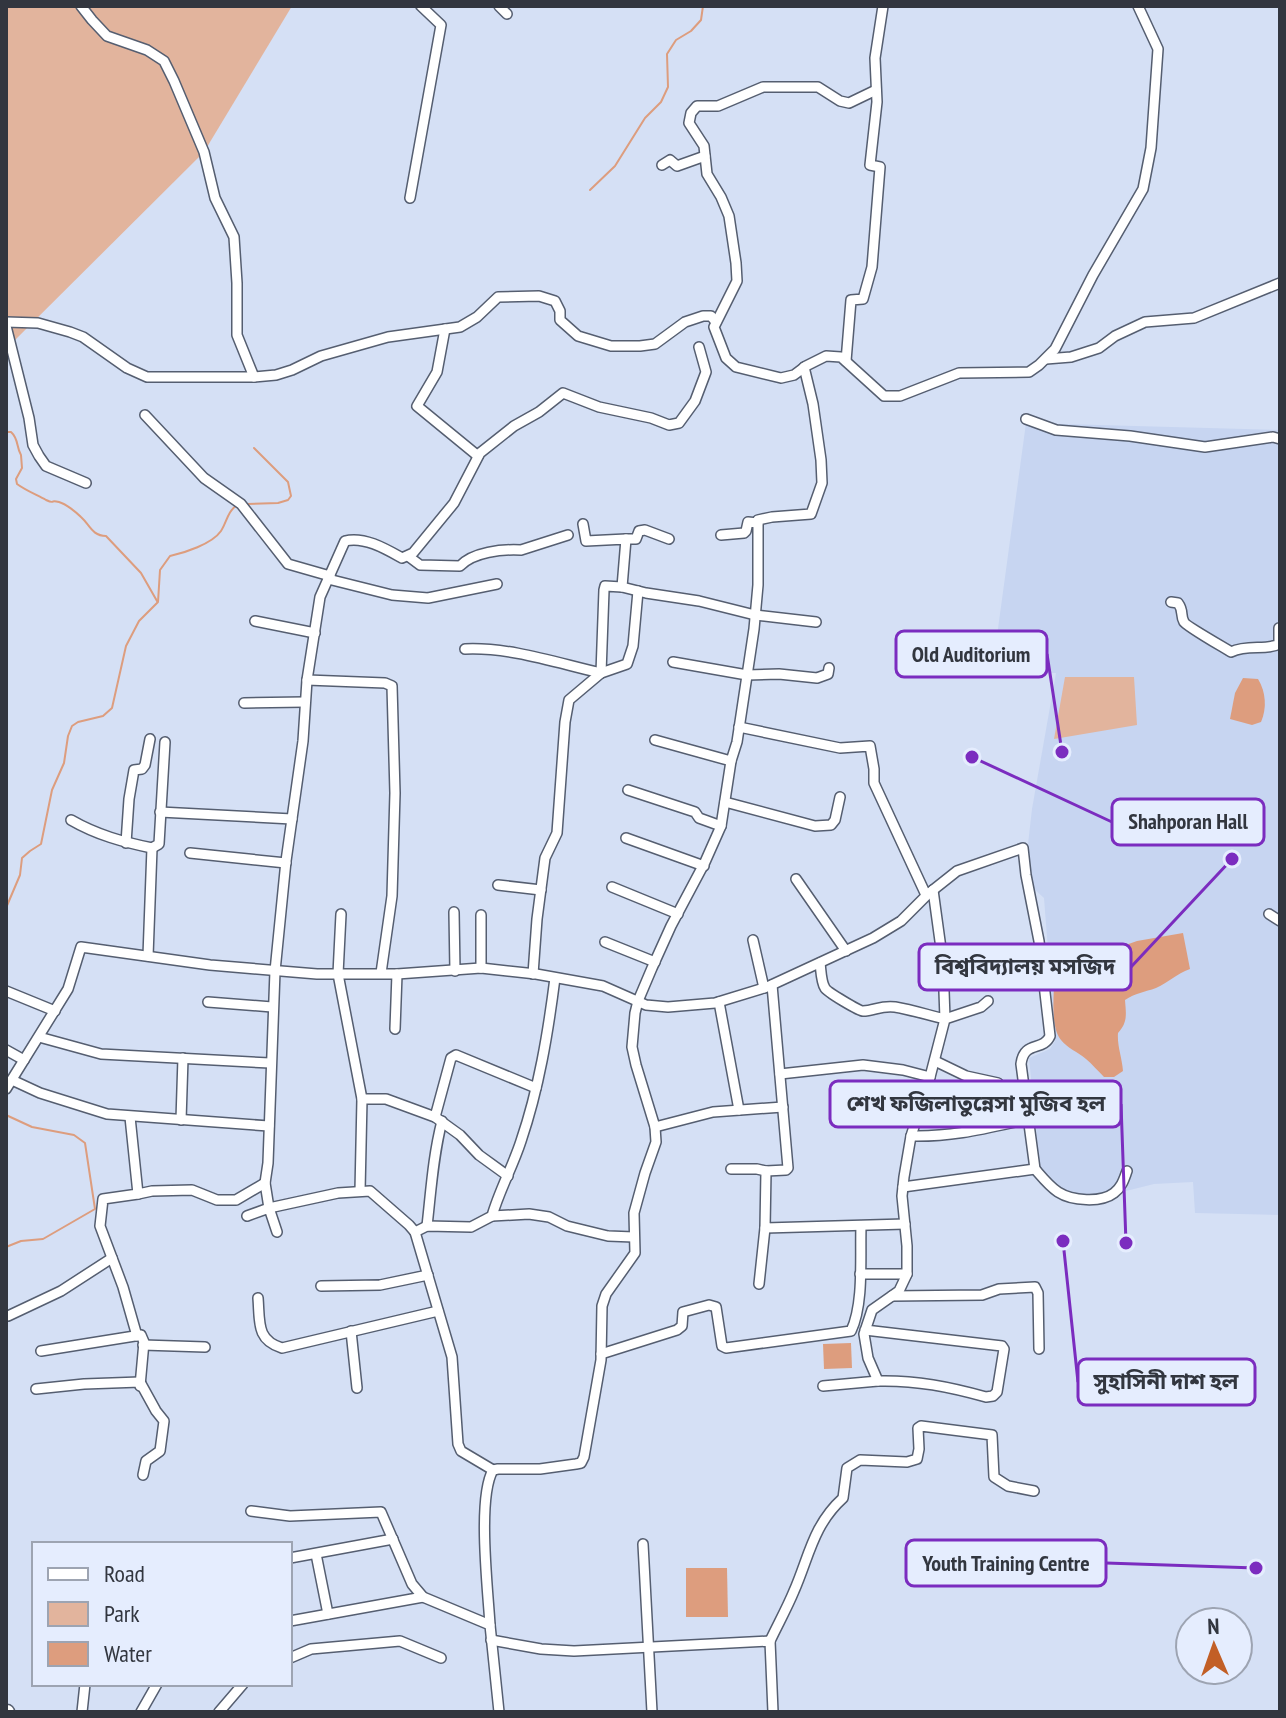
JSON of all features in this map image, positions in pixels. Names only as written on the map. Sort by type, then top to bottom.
[{"type":"street","points":[[81,6],[107,36],[147,50],[164,61],[174,81],[204,152],[215,198],[234,237],[237,335],[254,377]]},
{"type":"street","points":[[410,198],[441,25],[421,6]]},
{"type":"street","points":[[499,6],[507,14]]},
{"type":"street","points":[[846,361],[851,300],[863,299],[872,267],[880,167],[870,165],[876,90],[875,58],[883,6]]},
{"type":"street","points":[[876,90],[849,103],[818,87],[763,87],[718,106],[697,106],[691,113],[689,123],[704,146],[707,174],[729,216],[736,263],[737,281],[714,327],[726,358],[736,367],[781,378],[794,375],[826,356],[841,357],[884,396],[892,397],[908,394],[959,373],[1029,372],[1055,349],[1143,189],[1151,148],[1158,49],[1138,6]]},
{"type":"street","points":[[662,165],[670,160],[677,166],[705,156]]},
{"type":"street","points":[[1046,359],[1071,357],[1099,348],[1115,336],[1145,322],[1194,318],[1280,283]]},
{"type":"street","points":[[86,483],[46,466],[33,445],[6,324],[38,323],[70,332],[147,377],[254,377],[276,375],[321,356],[388,337],[460,327],[477,317],[498,297],[539,296],[555,301],[560,320],[578,336],[611,346],[655,344],[685,322],[703,316],[711,316],[716,322]]},
{"type":"street","points":[[445,329],[437,372],[417,406],[478,456]]},
{"type":"street","points":[[277,1232],[265,1183],[275,971],[303,741],[307,680],[320,597],[345,541],[351,539],[379,545],[402,558],[413,553],[454,503],[478,456],[514,426],[563,393],[599,407],[669,425],[679,423],[695,401],[706,372],[699,347]]},
{"type":"street","points":[[247,1216],[338,1193],[370,1191],[415,1232],[452,1357],[461,1451],[493,1470],[540,1469],[581,1463],[601,1354],[602,1306],[606,1294],[635,1253],[634,1213],[656,1142],[655,1127],[632,1047],[632,1027],[638,1001],[721,826],[737,742],[755,615],[758,520],[811,514],[822,483],[813,404],[804,367]]},
{"type":"street","points":[[145,415],[204,478],[241,504],[288,564],[392,595],[428,598],[497,584]]},
{"type":"street","points":[[1026,419],[1056,430],[1130,436],[1205,447],[1273,437],[1280,439]]},
{"type":"street","points":[[721,535],[744,533],[748,522],[758,523]]},
{"type":"street","points":[[583,524],[586,541],[636,539],[639,531],[645,530],[669,539]]},
{"type":"street","points":[[408,556],[420,565],[460,566],[468,558],[521,550],[568,535]]},
{"type":"street","points":[[622,587],[626,539]]},
{"type":"street","points":[[601,673],[605,586],[699,601],[755,615],[816,622]]},
{"type":"street","points":[[533,974],[545,858],[557,833],[569,700],[601,673],[627,664],[633,646],[638,591]]},
{"type":"street","points":[[1171,602],[1178,603],[1182,608],[1182,620],[1187,626],[1231,652],[1248,646],[1275,647],[1279,644],[1280,628]]},
{"type":"street","points":[[255,621],[315,633]]},
{"type":"street","points":[[465,649],[525,655],[601,673]]},
{"type":"street","points":[[673,662],[747,675],[817,678],[828,674],[829,668]]},
{"type":"street","points":[[307,680],[385,683],[392,686],[395,793],[392,896],[381,973]]},
{"type":"street","points":[[244,703],[305,702]]},
{"type":"street","points":[[739,727],[840,748],[870,746],[874,783],[930,892],[943,963],[945,1019],[911,1136],[903,1187],[907,1274],[899,1291],[872,1310],[865,1330],[868,1358],[878,1381]]},
{"type":"street","points":[[126,843],[134,770],[142,769],[145,765],[150,739]]},
{"type":"street","points":[[655,740],[731,761]]},
{"type":"street","points":[[71,820],[91,831],[126,843],[152,848],[159,844],[165,742]]},
{"type":"street","points":[[628,790],[695,812],[699,818],[721,826]]},
{"type":"street","points":[[725,802],[815,826],[831,825],[840,797]]},
{"type":"street","points":[[160,812],[292,819]]},
{"type":"street","points":[[626,838],[704,866]]},
{"type":"street","points":[[148,956],[152,848]]},
{"type":"street","points":[[269,1126],[107,1114],[9,1084],[68,989],[81,947],[275,971],[397,974],[481,968],[603,986],[646,1005],[668,1007],[719,1002],[768,987],[873,938],[901,921],[957,871],[1023,848],[1039,941],[1050,1036],[1045,1044],[1027,1049],[1021,1064],[1035,1169],[1060,1194],[1089,1199],[1112,1195],[1122,1186],[1127,1171]]},
{"type":"street","points":[[190,853],[286,863]]},
{"type":"street","points":[[796,879],[846,951]]},
{"type":"street","points":[[498,885],[541,890]]},
{"type":"street","points":[[612,887],[678,914]]},
{"type":"street","points":[[454,912],[455,971]]},
{"type":"street","points":[[341,914],[338,974],[362,1099],[360,1191]]},
{"type":"street","points":[[1269,914],[1280,921]]},
{"type":"street","points":[[481,915],[481,968]]},
{"type":"street","points":[[731,1169],[788,1169],[780,1074],[768,987],[753,940]]},
{"type":"street","points":[[605,942],[655,962]]},
{"type":"street","points":[[820,963],[826,990],[863,1011],[879,1006],[891,1007],[945,1019],[981,1007],[988,1001]]},
{"type":"street","points":[[395,1029],[397,974]]},
{"type":"street","points":[[492,1216],[521,1141],[536,1088],[549,1029],[555,978]]},
{"type":"street","points":[[6,991],[55,1011]]},
{"type":"street","points":[[208,1002],[272,1007]]},
{"type":"street","points":[[719,1002],[739,1110]]},
{"type":"street","points":[[39,1037],[101,1054],[270,1063]]},
{"type":"street","points":[[6,1050],[24,1060]]},
{"type":"street","points":[[427,1226],[438,1119],[451,1058],[456,1055],[536,1088]]},
{"type":"street","points":[[181,1120],[183,1058]]},
{"type":"street","points":[[935,1061],[966,1076],[998,1083]]},
{"type":"street","points":[[780,1074],[863,1065],[930,1077]]},
{"type":"street","points":[[362,1099],[386,1099],[438,1119],[508,1176]]},
{"type":"street","points":[[655,1127],[700,1114],[783,1107]]},
{"type":"street","points":[[130,1117],[138,1194]]},
{"type":"street","points":[[911,1136],[955,1135],[1029,1119]]},
{"type":"street","points":[[903,1187],[1035,1169]]},
{"type":"street","points":[[759,1284],[765,1228],[766,1171]]},
{"type":"street","points":[[137,1336],[100,1226],[103,1199],[152,1191],[192,1190],[217,1200],[236,1200],[265,1183]]},
{"type":"street","points":[[415,1232],[427,1226],[471,1227],[492,1216],[529,1214],[549,1217],[567,1226],[608,1236],[634,1237]]},
{"type":"street","points":[[765,1228],[905,1224]]},
{"type":"street","points":[[601,1354],[677,1330],[682,1326],[683,1312],[709,1305],[716,1307],[722,1346],[726,1348],[851,1331],[855,1323],[860,1274],[861,1226]]},
{"type":"street","points":[[8,1316],[61,1291],[112,1258]]},
{"type":"street","points":[[860,1274],[907,1274]]},
{"type":"street","points":[[321,1286],[380,1285],[428,1275]]},
{"type":"street","points":[[892,1296],[982,1295],[1008,1288],[1035,1287],[1038,1289],[1039,1349]]},
{"type":"street","points":[[258,1298],[261,1333],[268,1343],[282,1348],[438,1311]]},
{"type":"street","points":[[823,1386],[900,1381],[931,1384],[986,1397],[997,1392],[1002,1346],[865,1330]]},
{"type":"street","points":[[351,1331],[357,1388]]},
{"type":"street","points":[[41,1351],[141,1335],[140,1386],[164,1421],[160,1451],[146,1461],[143,1475]]},
{"type":"street","points":[[143,1345],[205,1347]]},
{"type":"street","points":[[36,1389],[84,1384],[140,1386]]},
{"type":"street","points":[[773,1712],[770,1641],[795,1589],[814,1536],[843,1498],[847,1468],[860,1460],[907,1462],[917,1459],[918,1428],[921,1426],[992,1435],[994,1477],[1008,1486],[1034,1491]]},
{"type":"street","points":[[493,1470],[484,1518],[491,1640],[499,1712]]},
{"type":"street","points":[[251,1511],[290,1516],[381,1512],[412,1584],[423,1597],[490,1625]]},
{"type":"street","points":[[292,1558],[393,1539]]},
{"type":"street","points":[[643,1544],[652,1712]]},
{"type":"street","points":[[316,1554],[328,1614]]},
{"type":"street","points":[[292,1621],[423,1597]]},
{"type":"street","points":[[491,1640],[574,1651],[770,1641]]},
{"type":"street","points":[[292,1657],[311,1649],[400,1641],[441,1658]]},
{"type":"street","points":[[82,1712],[85,1686]]},
{"type":"street","points":[[141,1712],[156,1686]]},
{"type":"street","points":[[219,1712],[241,1686]]},
{"type":"shaded area","points":[[1026,423],[1280,430],[1280,1215],[1195,1213],[1193,1182],[1154,1184],[1122,1192],[1112,1190],[1089,1195],[1061,1191],[1040,1168],[1029,1058],[1050,1049],[1055,1041],[1044,898],[1032,887],[1027,853],[1056,673],[995,672],[997,636]]},
{"type":"green space","points":[[6,6],[292,6],[204,152],[6,349]]},
{"type":"green space","points":[[1065,677],[1134,677],[1137,725],[1054,739]]},
{"type":"water","points":[[1243,678],[1258,679],[1265,700],[1261,722],[1252,725],[1230,719],[1235,693]]},
{"type":"water","points":[[1183,933],[1190,969],[1156,988],[1125,1000],[1125,1021],[1118,1033],[1123,1071],[1114,1077],[1104,1077],[1063,1043],[1057,1033],[1054,965],[1098,959],[1137,941]]},
{"type":"water","points":[[851,1343],[852,1368],[824,1369],[823,1344]]},
{"type":"water","points":[[686,1568],[727,1568],[728,1617],[686,1617]]},
{"type":"waterway","points":[[590,190],[615,166],[645,118],[661,102],[668,87],[667,54],[676,40],[701,20],[703,6]]},
{"type":"waterway","points":[[6,432],[14,435],[21,455],[22,468],[16,479],[17,484],[46,500],[65,504],[94,532],[106,536],[141,573],[157,601]]},
{"type":"waterway","points":[[247,504],[278,503],[291,496],[288,482],[254,448]]},
{"type":"waterway","points":[[6,908],[20,875],[22,858],[41,844],[52,790],[64,763],[72,726],[103,716],[112,708],[126,646],[139,621],[158,602],[160,570],[170,556],[217,536],[237,505]]},
{"type":"waterway","points":[[6,1115],[32,1127],[74,1135],[85,1143],[95,1209],[43,1239],[21,1241],[6,1247]]},
{"type":"place","name":"Old Auditorium","points":[[1062,752]]},
{"type":"place","name":"Shahporan Hall","points":[[972,757]]},
{"type":"place","name":"বিশ্ববিদ্যালয় মসজিদ","points":[[1232,859]]},
{"type":"place","name":"সুহাসিনী দাশ হল","points":[[1063,1241]]},
{"type":"place","name":"শেখ ফজিলাতুন্নেসা মুজিব হল","points":[[1126,1243]]},
{"type":"place","name":"Youth Training Centre","points":[[1256,1568]]}]
